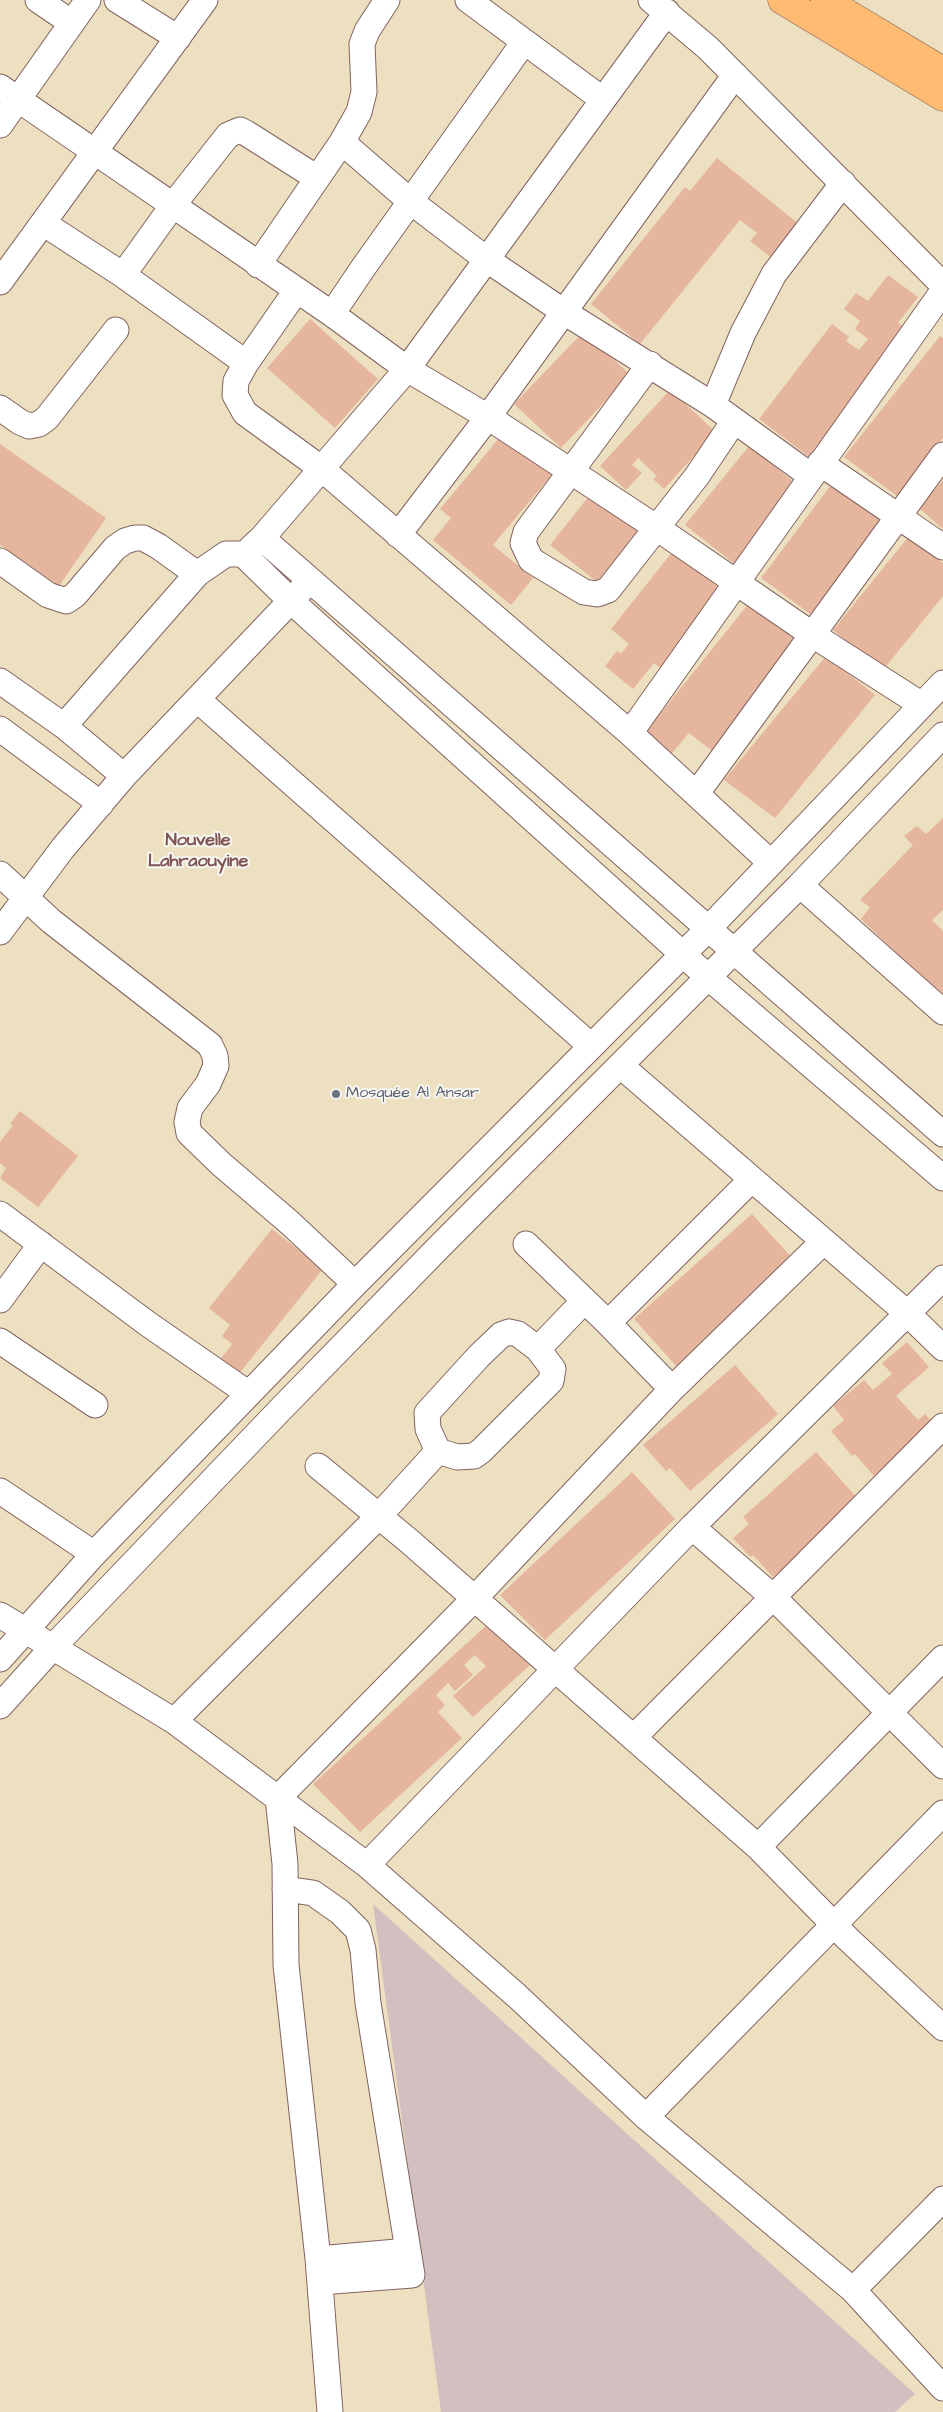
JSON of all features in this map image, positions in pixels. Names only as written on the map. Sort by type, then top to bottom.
[{"type":"main road","points":[[782,0],[943,97]]},
{"type":"main road","points":[[825,0],[943,71]]},
{"type":"street","points":[[38,0],[72,23]]},
{"type":"street","points":[[0,125],[9,94],[72,23],[88,0]]},
{"type":"street","points":[[117,0],[178,38]]},
{"type":"street","points":[[0,282],[205,0]]},
{"type":"street","points":[[258,265],[342,142],[360,112],[364,87],[362,44],[367,31],[387,0]]},
{"type":"street","points":[[468,0],[602,99]]},
{"type":"street","points":[[64,726],[197,574],[226,554],[243,554],[262,538],[407,369],[602,99],[659,6],[735,75],[943,285]]},
{"type":"street","points":[[332,314],[524,42]]},
{"type":"street","points":[[398,535],[488,417],[735,75]]},
{"type":"street","points":[[9,94],[95,150],[258,265],[332,314],[407,369],[488,417],[658,528],[813,635],[922,705]]},
{"type":"street","points":[[123,275],[220,142],[228,135],[240,130],[317,178]]},
{"type":"street","points":[[342,142],[410,201],[486,259],[564,312],[650,364],[734,421],[816,470],[898,515],[943,547]]},
{"type":"street","points":[[713,405],[743,333],[774,274],[843,183]]},
{"type":"street","points":[[43,223],[123,275],[246,363]]},
{"type":"street","points":[[296,291],[246,363],[234,388],[235,395],[245,412],[322,469],[630,733],[770,862]]},
{"type":"street","points":[[630,733],[943,291]]},
{"type":"street","points":[[0,408],[29,426],[39,424],[47,418],[116,330]]},
{"type":"street","points":[[650,364],[526,532],[523,543],[531,560],[584,592],[591,594],[602,593],[613,586],[658,528],[734,421]]},
{"type":"street","points":[[697,793],[943,455]]},
{"type":"street","points":[[0,561],[48,595],[66,601],[75,596],[115,548],[125,541],[134,538],[143,538],[158,546],[197,574]]},
{"type":"street","points":[[262,538],[943,1134]]},
{"type":"street","points":[[243,554],[291,600],[708,977],[943,1178]]},
{"type":"street","points":[[0,932],[26,896],[124,776],[311,580]]},
{"type":"street","points":[[0,681],[64,726],[124,776]]},
{"type":"street","points":[[0,1659],[94,1554],[355,1284],[709,928],[943,683]]},
{"type":"street","points":[[198,700],[591,1046]]},
{"type":"street","points":[[0,729],[101,804]]},
{"type":"street","points":[[0,1706],[10,1678],[53,1647],[440,1246],[800,885],[943,735]]},
{"type":"street","points":[[0,874],[51,921],[210,1045],[215,1056],[216,1066],[208,1084],[190,1108],[187,1122],[189,1133],[355,1284]]},
{"type":"street","points":[[800,885],[943,1012]]},
{"type":"street","points":[[621,1066],[907,1313],[943,1348]]},
{"type":"street","points":[[608,1323],[752,1180]]},
{"type":"street","points":[[0,1214],[148,1324],[249,1394]]},
{"type":"street","points":[[278,1798],[474,1599],[672,1389],[823,1242]]},
{"type":"street","points":[[0,1300],[41,1244]]},
{"type":"street","points":[[526,1244],[608,1323],[672,1389]]},
{"type":"street","points":[[366,1866],[692,1527],[943,1278]]},
{"type":"street","points":[[538,1349],[584,1301]]},
{"type":"street","points":[[509,1332],[518,1334],[538,1349],[551,1366],[554,1376],[518,1416],[490,1444],[474,1456],[457,1458],[438,1451],[428,1429],[427,1413],[479,1356],[500,1335],[509,1332]]},
{"type":"street","points":[[0,1341],[95,1405]]},
{"type":"street","points":[[634,1737],[943,1426]]},
{"type":"street","points":[[174,1721],[378,1517],[438,1451]]},
{"type":"street","points":[[318,1466],[409,1541],[758,1847],[834,1924],[940,2019]]},
{"type":"street","points":[[0,1490],[94,1554]]},
{"type":"street","points":[[692,1527],[774,1598],[943,1766]]},
{"type":"street","points":[[0,1616],[174,1721],[366,1866],[517,1996],[646,2118],[853,2290],[943,2388]]},
{"type":"street","points":[[758,1847],[943,1658]]},
{"type":"street","points":[[278,1798],[285,1864],[286,1965],[319,2271],[330,2412]]},
{"type":"street","points":[[646,2118],[943,1813]]},
{"type":"street","points":[[285,1889],[313,1893],[340,1912],[358,1930],[363,1950],[368,2003],[410,2263],[319,2271]]},
{"type":"street","points":[[853,2290],[943,2199]]},
{"type":"shaded area","points":[[373,1904],[915,2394],[895,2412],[441,2412]]},
{"type":"building","points":[[717,158],[800,225],[773,259],[750,241],[757,233],[740,220],[640,344],[591,304],[685,187],[690,191]]},
{"type":"building","points":[[888,275],[918,297],[898,323],[910,331],[812,459],[759,419],[832,324],[849,337],[846,341],[859,350],[868,339],[855,329],[860,321],[844,309],[856,293],[868,301]]},
{"type":"building","points":[[310,319],[378,379],[335,428],[267,368]]},
{"type":"building","points":[[584,331],[630,375],[561,448],[514,404]]},
{"type":"building","points":[[940,336],[943,338],[943,438],[897,496],[844,457]]},
{"type":"building","points":[[670,390],[716,432],[664,489],[653,479],[657,476],[638,458],[632,465],[642,473],[626,490],[600,466]]},
{"type":"building","points":[[505,431],[554,472],[493,545],[533,578],[511,605],[433,540],[451,518],[440,509]]},
{"type":"building","points":[[0,444],[106,518],[59,586],[0,545]]},
{"type":"building","points":[[749,446],[800,487],[736,565],[685,525]]},
{"type":"building","points":[[943,480],[943,529],[919,508]]},
{"type":"building","points":[[834,481],[885,519],[813,616],[761,578]]},
{"type":"building","points":[[589,496],[606,505],[641,533],[601,585],[550,545]]},
{"type":"building","points":[[909,536],[943,563],[943,596],[883,670],[833,630]]},
{"type":"building","points":[[673,551],[723,591],[662,669],[654,663],[633,689],[605,666],[617,651],[621,654],[629,644],[611,629]]},
{"type":"building","points":[[749,603],[799,643],[712,751],[689,733],[667,759],[637,735],[657,711],[660,714]]},
{"type":"building","points":[[826,656],[875,695],[775,818],[724,780]]},
{"type":"building","points":[[943,818],[943,910],[932,920],[943,931],[943,998],[861,919],[870,907],[860,900],[913,845],[904,836],[917,826],[926,834]]},
{"type":"building","points":[[20,1111],[78,1156],[38,1207],[0,1178],[6,1168],[0,1163],[0,1142],[13,1125],[10,1124]]},
{"type":"building","points":[[752,1214],[795,1261],[677,1367],[634,1319]]},
{"type":"building","points":[[272,1229],[323,1269],[238,1375],[220,1360],[232,1344],[222,1336],[230,1325],[209,1308]]},
{"type":"building","points":[[907,1342],[929,1367],[896,1396],[918,1420],[925,1414],[934,1424],[874,1476],[855,1454],[852,1456],[831,1431],[844,1420],[833,1406],[864,1380],[873,1390],[892,1374],[882,1363]]},
{"type":"building","points":[[735,1365],[778,1414],[690,1491],[670,1468],[666,1471],[643,1445]]},
{"type":"building","points":[[816,1452],[860,1501],[773,1577],[753,1555],[750,1557],[733,1538],[749,1524],[743,1517]]},
{"type":"building","points":[[632,1472],[675,1519],[545,1640],[500,1595]]},
{"type":"building","points":[[490,1622],[530,1665],[473,1717],[453,1696],[486,1666],[475,1655],[464,1665],[473,1675],[455,1691],[448,1683],[436,1695],[445,1705],[438,1712],[462,1738],[360,1832],[313,1784]]},
{"type":"place","name":"Mosquée Al Ansar","points":[[336,1094]]},
{"type":"district","name":"Nouvelle Lahraouyine","points":[[198,851]]}]
